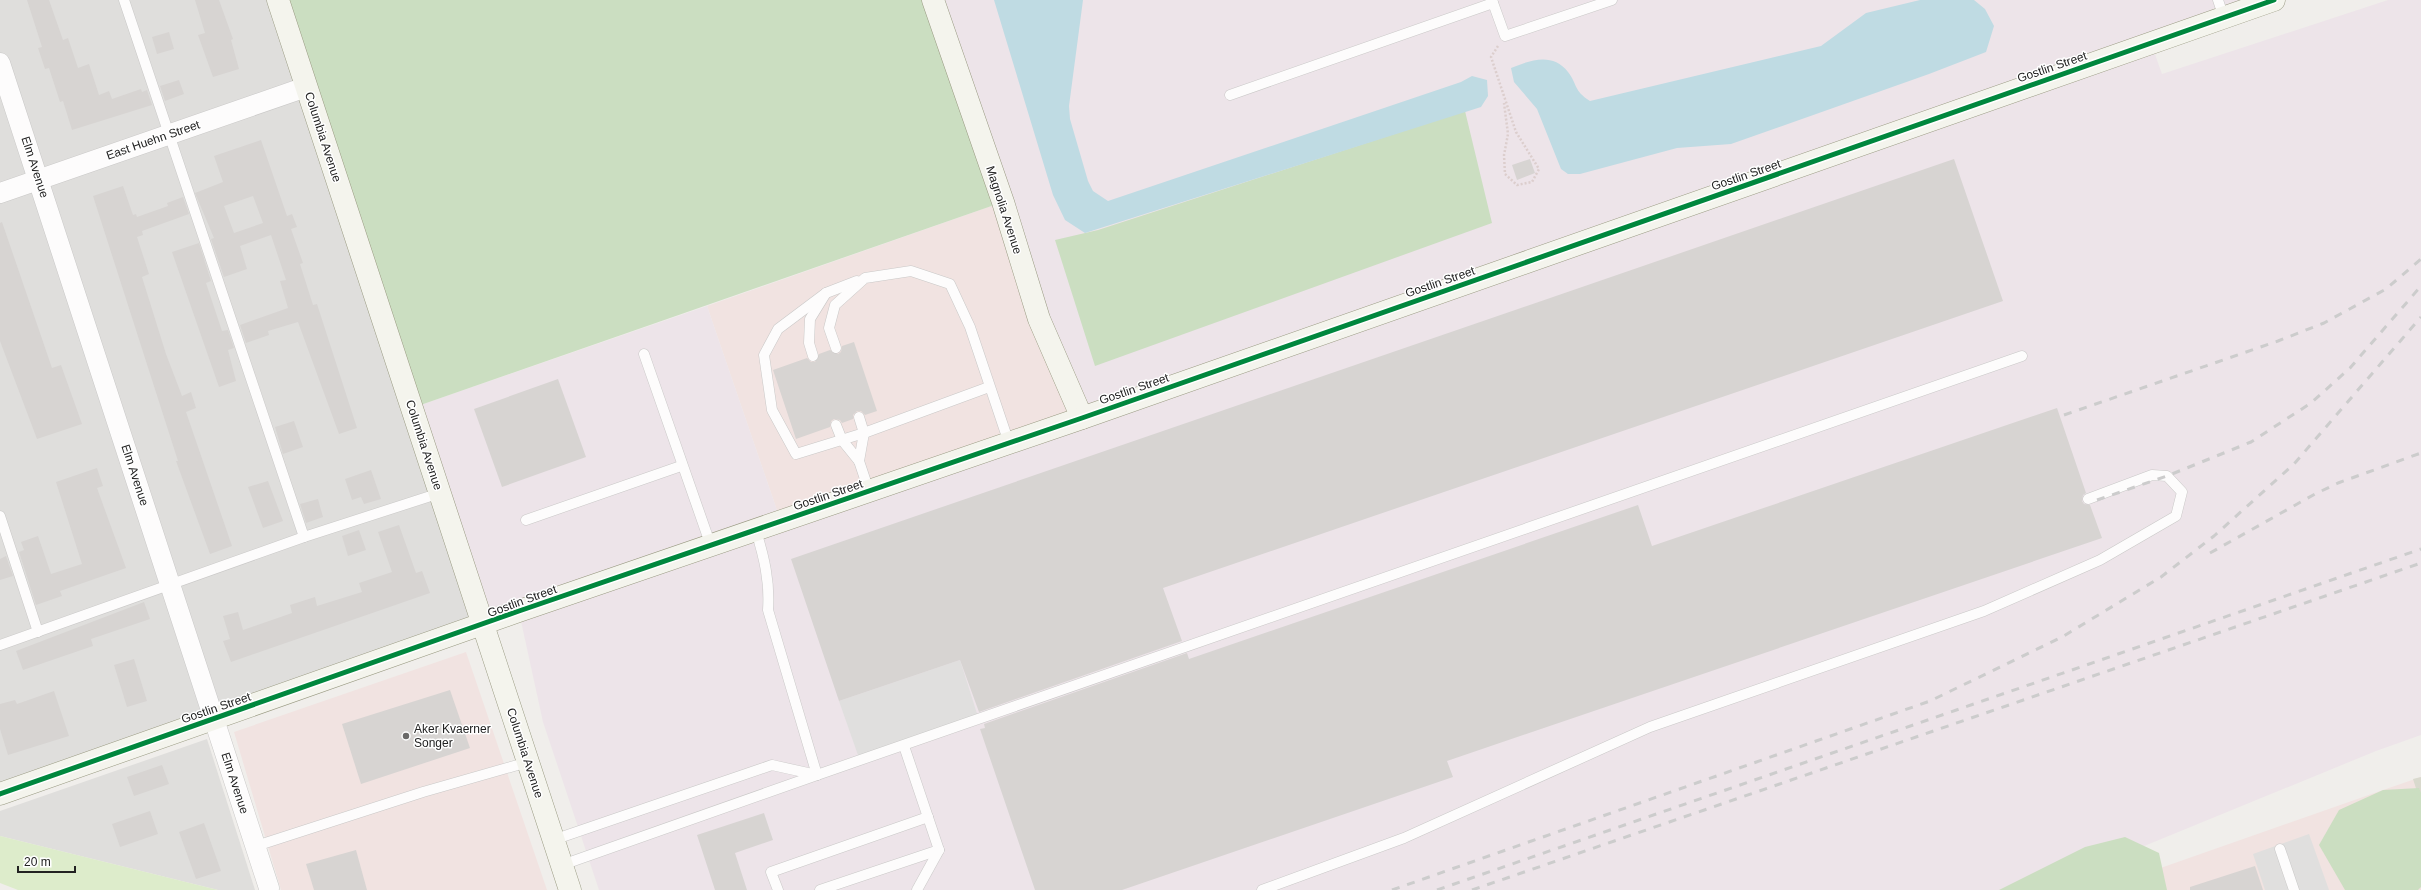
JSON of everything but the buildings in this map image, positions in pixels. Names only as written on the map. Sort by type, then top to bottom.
[{"type":"street","name":"Columbia Avenue","points":[[278,0],[570,890]]},
{"type":"street","name":"Magnolia Avenue","points":[[933,0],[1003,202],[1039,319],[1082,418]]},
{"type":"street","name":"Gostlin Street","points":[[0,794],[756,530],[1082,418],[2221,9],[2274,0]]},
{"type":"street","name":"Elm Avenue","points":[[0,63],[269,888]]},
{"type":"street","name":"East Huehn Street","points":[[0,193],[306,87]]},
{"type":"lane","points":[[124,0],[304,537]]},
{"type":"lane","points":[[1230,96],[1492,2],[1504,36],[1612,0]]},
{"type":"lane","points":[[989,387],[864,433],[796,454],[772,410],[764,355],[778,329],[826,294],[865,278],[912,271],[950,284],[970,327],[1009,443]]},
{"type":"lane","points":[[836,348],[829,328],[835,305],[865,278]]},
{"type":"lane","points":[[813,356],[809,343],[810,319],[826,294]]},
{"type":"lane","points":[[644,354],[681,466],[710,546]]},
{"type":"lane","points":[[562,866],[817,775],[2022,356]]},
{"type":"lane","points":[[859,461],[864,433],[860,417]]},
{"type":"lane","points":[[836,425],[842,440],[859,461],[869,491]]},
{"type":"lane","points":[[526,520],[681,466]]},
{"type":"lane","points":[[1262,890],[1404,838],[1650,727],[1984,611],[2100,560],[2176,516],[2182,492],[2167,476],[2152,475],[2088,498]]},
{"type":"lane","points":[[0,645],[304,537],[440,493]]},
{"type":"lane","points":[[0,516],[38,632]]},
{"type":"lane","points":[[756,530],[766,564],[769,592],[768,610],[817,775]]},
{"type":"lane","points":[[904,746],[939,850],[917,890]]},
{"type":"lane","points":[[256,846],[423,792],[528,762]]},
{"type":"lane","points":[[553,840],[772,765],[817,775]]},
{"type":"lane","points":[[778,890],[770,872],[928,817]]},
{"type":"lane","points":[[2280,849],[2294,890]]},
{"type":"lane","points":[[820,890],[939,850]]},
{"type":"path","points":[[1504,36],[1490,57],[1504,103],[1516,132],[1539,169],[1532,182],[1517,185],[1506,174],[1504,154],[1508,134],[1504,103]]},
{"type":"shaded area","points":[[0,0],[278,0],[483,625],[0,794]]},
{"type":"shaded area","points":[[933,0],[2274,0],[2151,43],[2162,74],[2388,0],[2421,0],[2421,735],[2376,751],[2037,890],[599,890],[543,722],[519,612],[483,625],[412,408],[707,306],[781,522],[1082,418]]},
{"type":"shaded area","points":[[1003,202],[1082,418],[781,522],[707,306]]},
{"type":"shaded area","points":[[466,652],[547,890],[281,890],[234,732]]},
{"type":"shaded area","points":[[960,660],[979,720],[859,758],[839,701]]},
{"type":"shaded area","points":[[207,739],[255,890],[218,890],[0,836],[0,811]]},
{"type":"shaded area","points":[[2421,777],[2421,890],[2098,890],[2383,790]]},
{"type":"shaded area","points":[[2421,777],[2421,804],[2413,779]]},
{"type":"shaded area","points":[[2309,834],[2329,890],[2265,890],[2253,854]]},
{"type":"green space","points":[[278,0],[933,0],[1003,202],[412,408]]},
{"type":"green space","points":[[1465,111],[1492,223],[1095,366],[1055,240],[1098,230]]},
{"type":"green space","points":[[2419,788],[2421,793],[2421,887],[2418,890],[2345,890],[2319,845],[2339,810],[2383,790]]},
{"type":"green space","points":[[0,836],[218,890],[18,890],[0,883]]},
{"type":"green space","points":[[2125,837],[2159,853],[2167,890],[1999,890],[2085,847]]},
{"type":"water","points":[[994,0],[1083,0],[1069,106],[1070,119],[1088,181],[1093,191],[1108,201],[1461,82],[1472,76],[1487,80],[1488,96],[1481,107],[1085,233],[1065,220],[1053,195]]},
{"type":"water","points":[[1920,0],[1974,0],[1985,9],[1994,26],[1986,52],[1929,74],[1731,144],[1677,148],[1580,174],[1568,174],[1561,169],[1537,109],[1514,82],[1511,68],[1533,60],[1548,60],[1555,62],[1568,72],[1581,94],[1590,101],[1821,46],[1866,13]]},
{"type":"railway","points":[[2064,415],[2278,341],[2324,323],[2386,289],[2421,259]]},
{"type":"railway","points":[[2097,500],[2167,476],[2251,442],[2311,403],[2350,368],[2421,286]]},
{"type":"railway","points":[[1392,890],[1930,701],[2062,637],[2161,577],[2214,536],[2294,464],[2421,317]]},
{"type":"railway","points":[[2210,553],[2315,494],[2338,483],[2421,453]]},
{"type":"railway","points":[[1437,890],[2421,549]]},
{"type":"railway","points":[[1472,890],[2421,563]]},
{"type":"cycle path","points":[[0,794],[519,611],[1082,418],[2274,0]]},
{"type":"place","name":"Aker Kvaerner Songer","points":[[406,736]]}]
